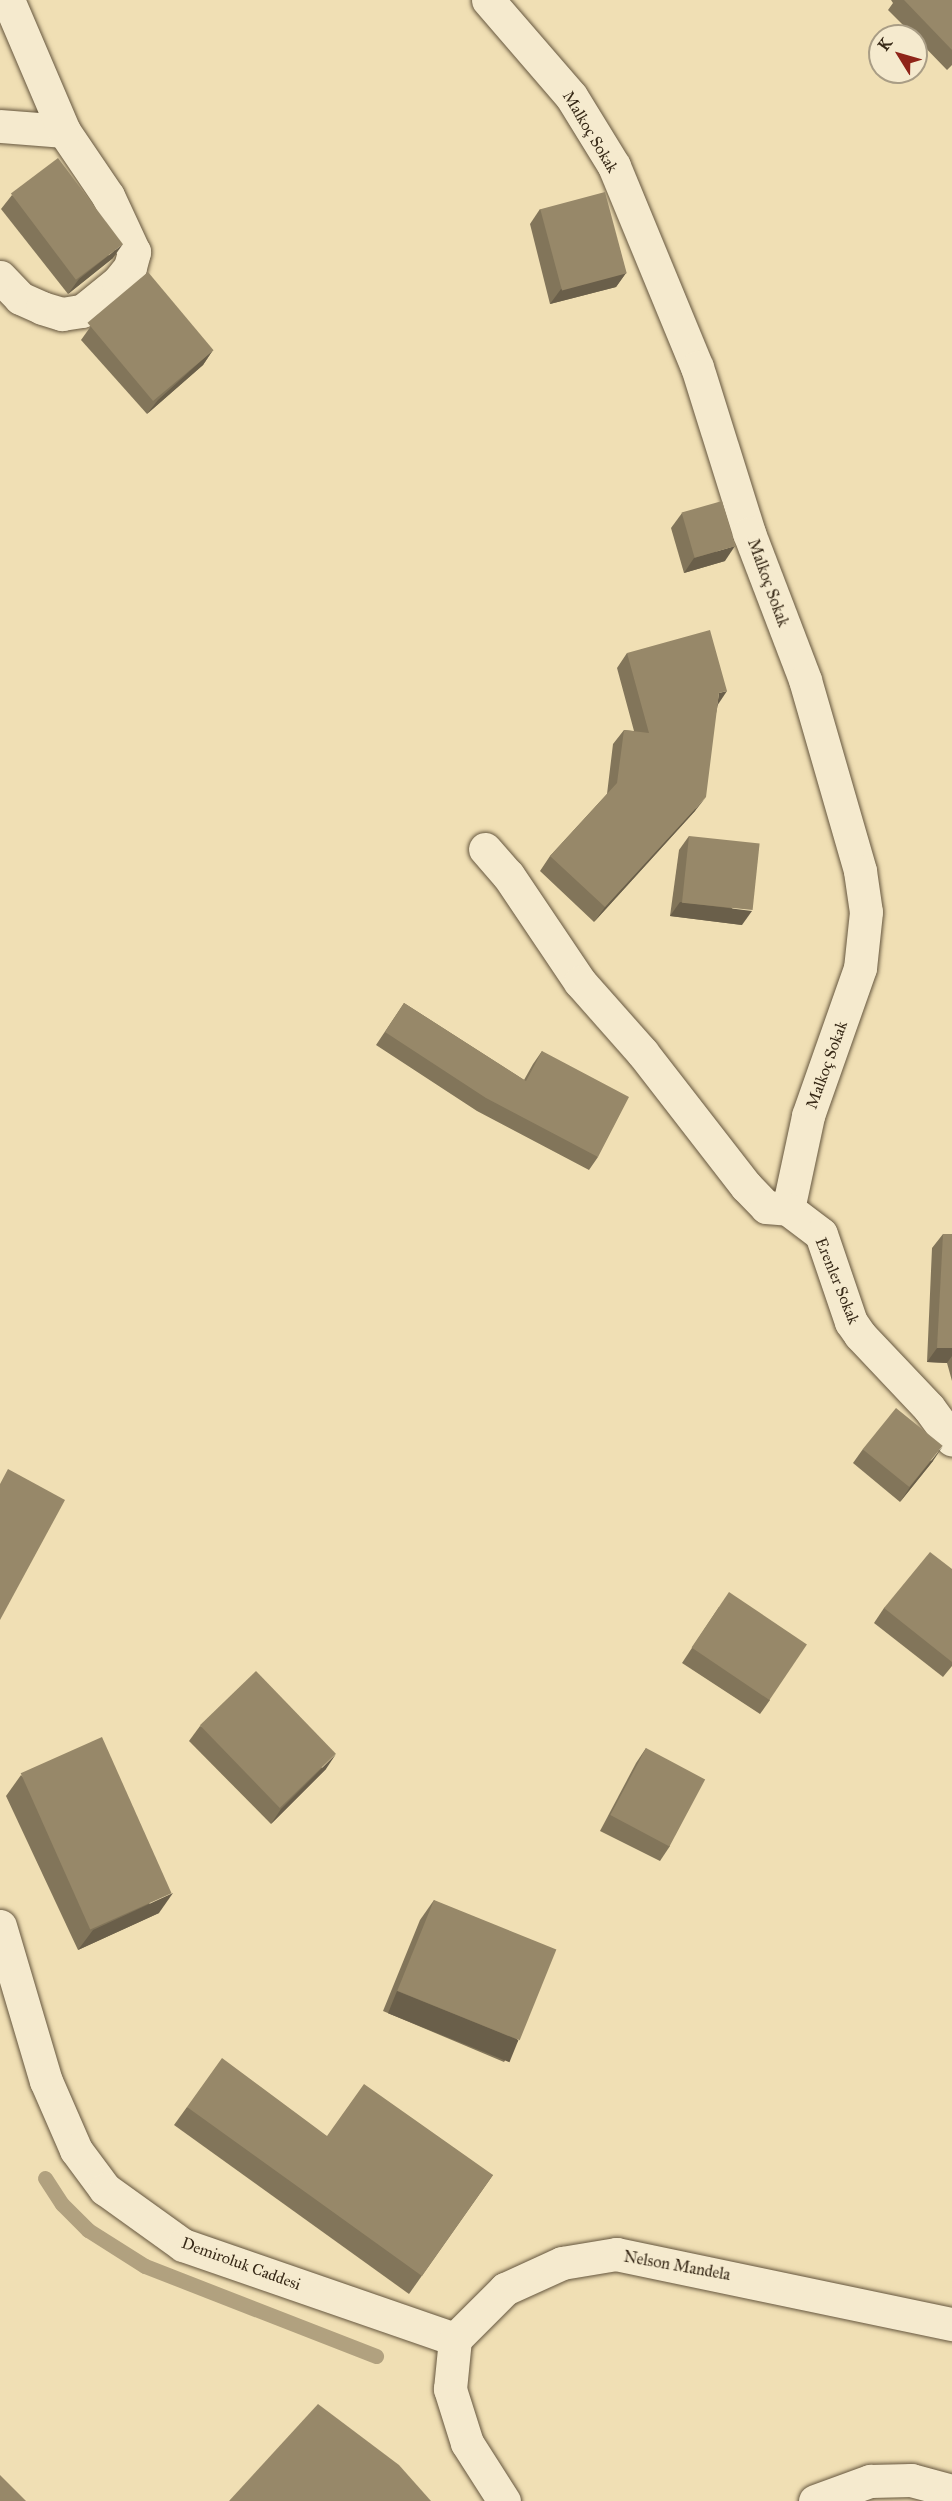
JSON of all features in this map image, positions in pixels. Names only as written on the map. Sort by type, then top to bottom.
[{"type":"street","points":[[0,277],[20,298],[62,314],[82,311],[130,267],[134,252],[128,232],[64,131],[8,0]]},
{"type":"street","name":"Malkoç Sokak","points":[[488,0],[571,96],[618,177],[698,367],[749,532],[806,680],[860,871],[866,912],[860,968],[808,1116],[788,1209]]},
{"type":"street","points":[[0,126],[64,131]]},
{"type":"street","points":[[485,849],[508,875],[580,981],[642,1052],[746,1186],[766,1207],[788,1209]]},
{"type":"street","name":"Erenler Sokak","points":[[788,1209],[821,1234],[851,1322],[860,1335],[929,1408],[952,1440]]},
{"type":"street","name":"Demiroluk Caddesi","points":[[0,1926],[46,2081],[76,2150],[105,2189],[138,2216],[183,2245],[455,2339]]},
{"type":"street","name":"Nelson Mandela","points":[[455,2339],[505,2289],[562,2263],[616,2254],[952,2324]]},
{"type":"street","points":[[455,2339],[450,2389],[466,2443],[504,2501]]},
{"type":"street","points":[[815,2501],[870,2481],[911,2480],[952,2491]]},
{"type":"building","points":[[904,0],[952,0],[952,50],[928,24]]},
{"type":"building","points":[[58,158],[123,244],[76,280],[11,194]]},
{"type":"building","points":[[605,192],[627,273],[562,290],[540,209]]},
{"type":"building","points":[[148,272],[214,350],[153,401],[87,323]]},
{"type":"building","points":[[722,501],[735,546],[695,558],[682,513]]},
{"type":"building","points":[[710,630],[727,691],[719,693],[706,797],[605,907],[550,856],[617,783],[624,730],[649,733],[627,653]]},
{"type":"building","points":[[689,836],[760,843],[753,910],[682,903]]},
{"type":"building","points":[[404,1003],[526,1081],[542,1051],[629,1097],[598,1157],[486,1098],[385,1032]]},
{"type":"building","points":[[943,1234],[952,1234],[952,1348],[937,1348]]},
{"type":"building","points":[[896,1408],[943,1446],[909,1487],[863,1449]]},
{"type":"building","points":[[8,1469],[65,1500],[0,1620],[0,1484]]},
{"type":"building","points":[[930,1552],[952,1569],[952,1662],[884,1608]]},
{"type":"building","points":[[729,1592],[807,1645],[769,1700],[692,1648]]},
{"type":"building","points":[[256,1671],[336,1754],[280,1808],[200,1725]]},
{"type":"building","points":[[102,1737],[172,1893],[90,1929],[21,1773]]},
{"type":"building","points":[[646,1748],[705,1779],[669,1847],[610,1815]]},
{"type":"building","points":[[434,1900],[556,1949],[520,2040],[397,1991]]},
{"type":"building","points":[[222,2058],[327,2136],[364,2084],[493,2175],[422,2276],[187,2107]]},
{"type":"building","points":[[318,2404],[399,2465],[431,2501],[229,2501]]},
{"type":"building","points":[[0,2475],[26,2501],[0,2501]]},
{"type":"waterway","points":[[45,2178],[62,2204],[88,2230],[145,2266],[376,2356]]}]
